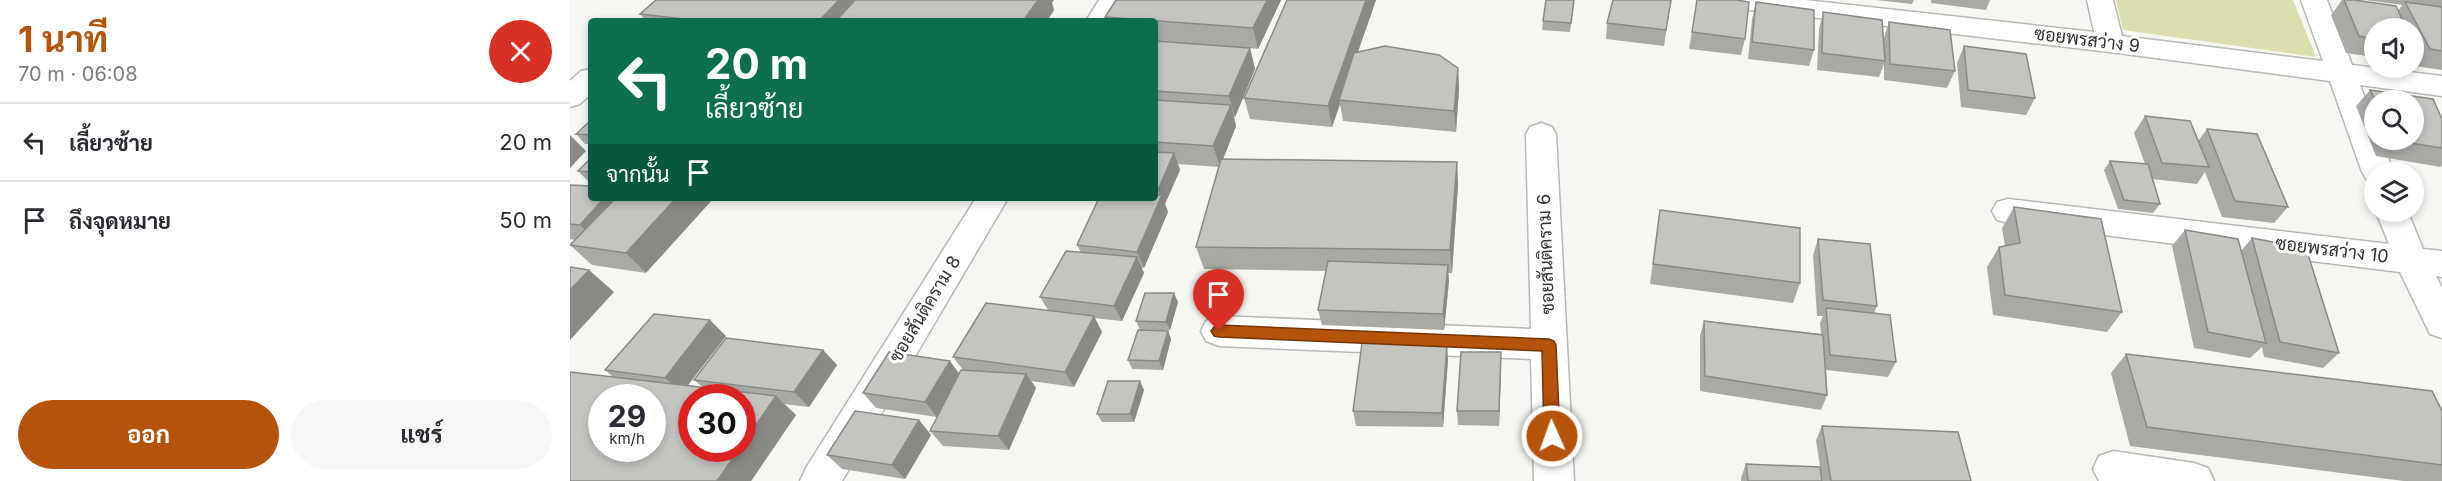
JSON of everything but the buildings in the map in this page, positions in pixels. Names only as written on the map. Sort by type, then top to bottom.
[{"type":"street","points":[[1102,18],[1112,0]]},
{"type":"street","name":"ซอยพรสว่าง 9","points":[[1732,0],[2110,43],[2442,86]]},
{"type":"street","points":[[2100,0],[2110,43]]},
{"type":"street","points":[[2314,0],[2374,162]]},
{"type":"street","points":[[570,97],[588,81]]},
{"type":"street","name":"ซอยสันติคราม 6","points":[[1541,134],[1554,481]]},
{"type":"street","name":"ซอยสันติคราม 8","points":[[820,481],[990,201]]},
{"type":"street","name":"ซอยพรสว่าง 10","points":[[2008,210],[2426,262]]},
{"type":"street","points":[[2399,222],[2426,262],[2442,324]]},
{"type":"street","points":[[1219,331],[1549,345]]},
{"type":"street","points":[[2113,468],[2194,481]]},
{"type":"green space","points":[[2116,0],[2293,0],[2316,57],[2123,30]]},
{"type":"route","points":[[1219,331],[1549,345],[1552,436]]}]
